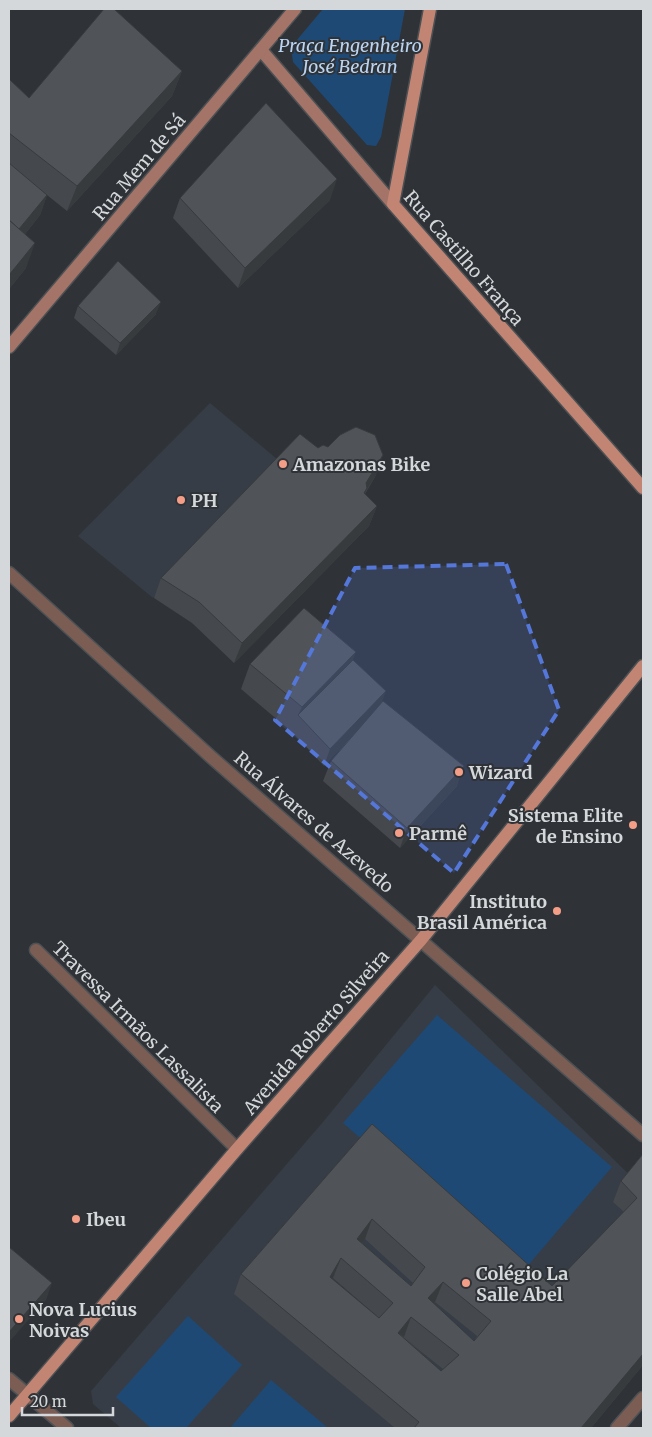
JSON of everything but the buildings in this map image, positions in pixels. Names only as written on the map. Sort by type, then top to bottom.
[{"type":"main road","name":"Rua Mem de Sá","points":[[9,347],[296,9]]},
{"type":"main road","points":[[393,204],[430,9]]},
{"type":"main road","name":"Rua Castilho França","points":[[261,50],[393,204],[643,488]]},
{"type":"main road","name":"Avenida Roberto Silveira","points":[[9,1416],[237,1149],[421,940],[643,666]]},
{"type":"street","name":"Rua Álvares de Azevedo","points":[[9,573],[210,756],[643,1136]]},
{"type":"street","name":"Travessa Irmãos Lassalista","points":[[36,950],[237,1149]]},
{"type":"street","points":[[9,1379],[26,1396],[67,1428]]},
{"type":"street","points":[[617,1428],[643,1398]]},
{"type":"highlighted area","points":[[506,564],[559,710],[454,873],[275,720],[355,568]]},
{"type":"shaded area","name":"PH","points":[[210,403],[283,464],[153,598],[78,536]]},
{"type":"shaded area","name":"Colégio La Salle Abel","points":[[435,985],[643,1188],[572,1428],[121,1428],[93,1404],[91,1391],[323,1122]]},
{"type":"green space","name":"Praça Engenheiro José Bedran","points":[[323,9],[405,9],[381,137],[376,146],[367,145],[293,62],[291,47]]},
{"type":"green space","points":[[437,1015],[612,1167],[519,1276],[343,1123]]},
{"type":"green space","points":[[188,1316],[242,1365],[186,1428],[151,1428],[116,1397]]},
{"type":"green space","points":[[271,1380],[328,1428],[230,1428]]},
{"type":"place","name":"Amazonas Bike","points":[[283,464]]},
{"type":"place","name":"PH","points":[[181,500]]},
{"type":"place","name":"Wizard","points":[[459,772]]},
{"type":"place","name":"Sistema Elite de Ensino","points":[[633,825]]},
{"type":"place","name":"Parmê","points":[[399,833]]},
{"type":"place","name":"Instituto Brasil América","points":[[557,911]]},
{"type":"place","name":"Ibeu","points":[[76,1219]]},
{"type":"place","name":"Colégio La Salle Abel","points":[[466,1283]]},
{"type":"place","name":"Nova Lucius Noivas","points":[[19,1319]]}]
